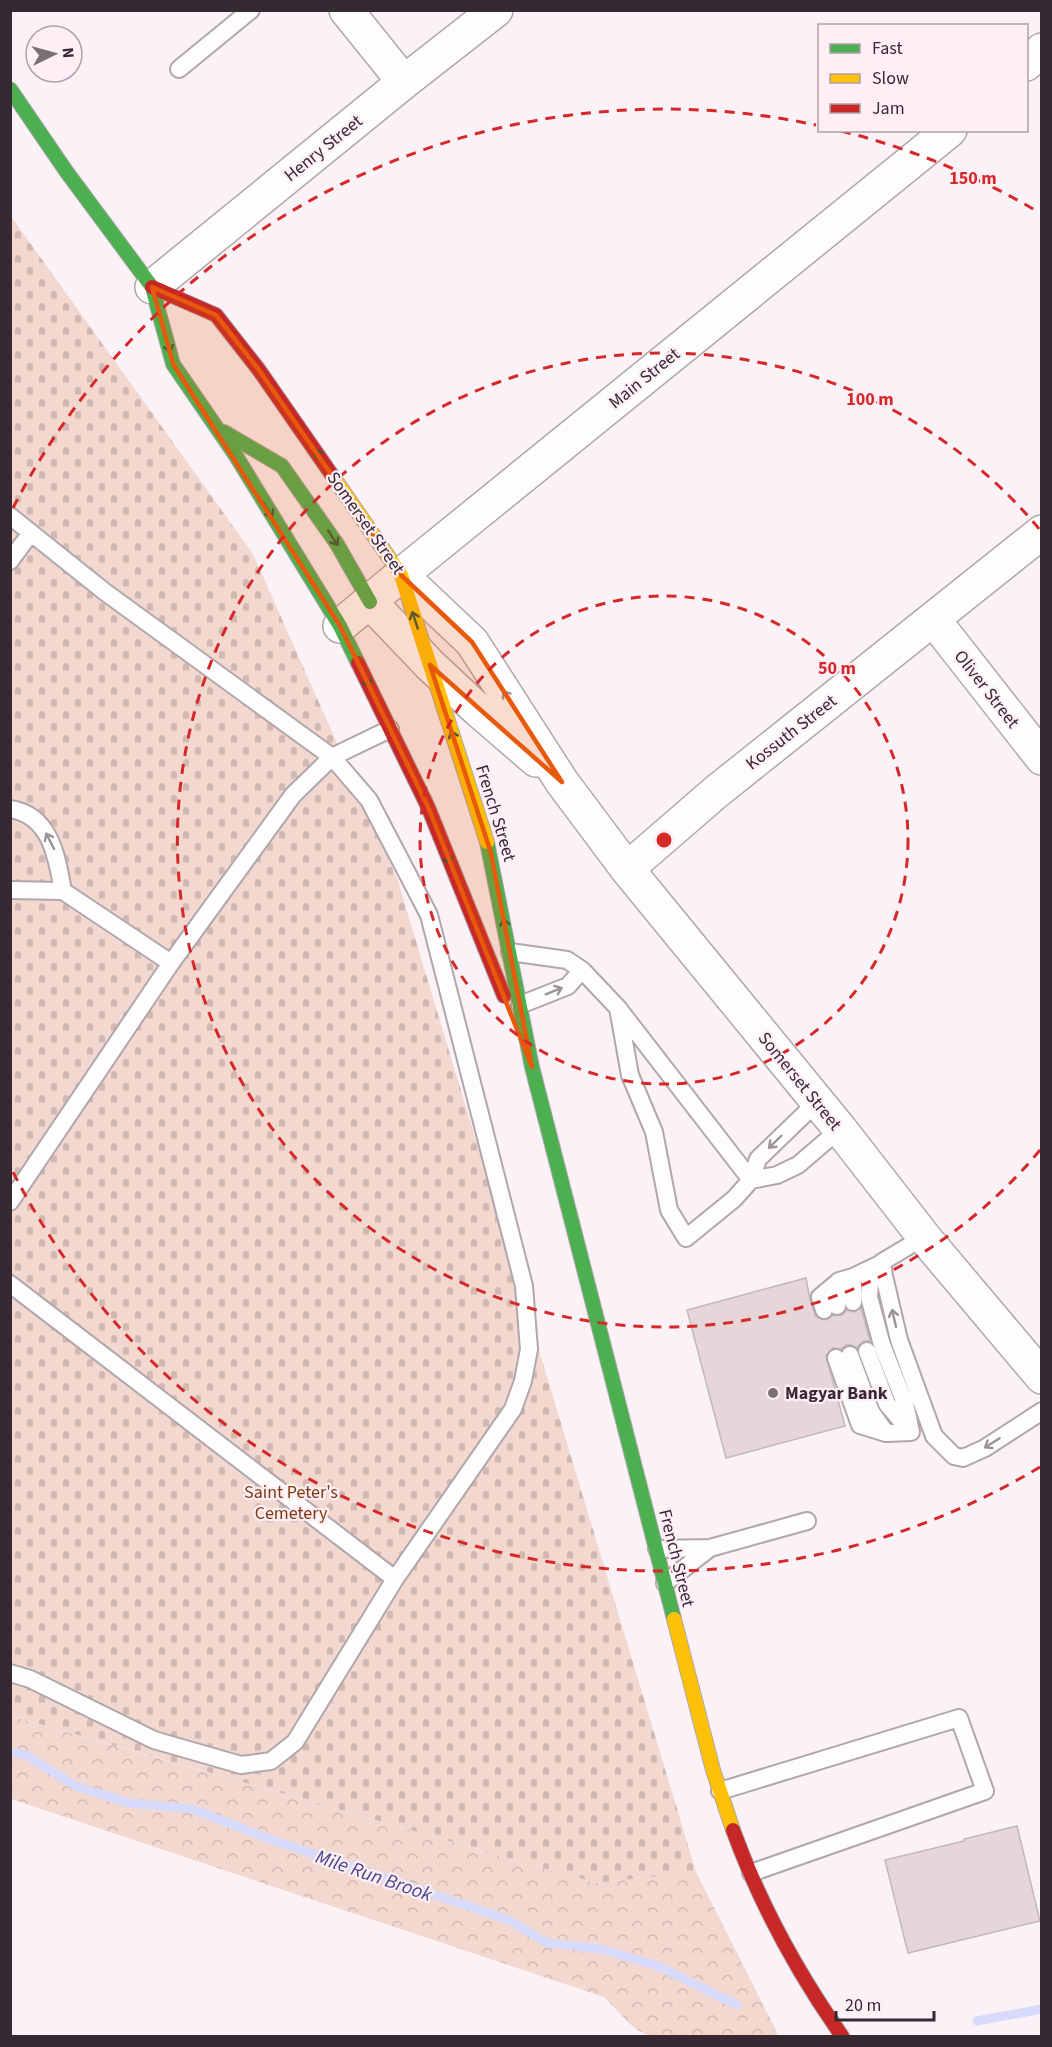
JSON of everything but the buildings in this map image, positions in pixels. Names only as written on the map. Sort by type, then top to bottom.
[{"type":"main road","name":"Somerset Street","points":[[10,89],[66,171],[152,287],[173,364],[217,428],[340,626]]},
{"type":"main road","name":"Somerset Street","points":[[152,287],[216,315],[260,370],[401,575]]},
{"type":"main road","points":[[217,428],[282,466],[337,544],[370,602]]},
{"type":"main road","name":"French Street","points":[[401,575],[491,853],[532,1067],[720,1791],[740,1849],[772,1922],[811,1993],[842,2037]]},
{"type":"main road","name":"French Street","points":[[340,626],[428,807],[532,1067]]},
{"type":"street","points":[[346,10],[404,82]]},
{"type":"street","name":"Henry Street","points":[[152,287],[496,10]]},
{"type":"street","points":[[1028,62],[1041,50]]},
{"type":"street","name":"Main Street","points":[[340,626],[948,132]]},
{"type":"street","name":"Kossuth Street","points":[[627,869],[716,792],[1041,532]]},
{"type":"street","name":"Somerset Street","points":[[401,575],[472,642],[562,782],[627,869],[840,1129],[924,1237],[1041,1377]]},
{"type":"street","name":"Somerset Street","points":[[370,602],[477,710],[562,782]]},
{"type":"street","name":"Oliver Street","points":[[933,619],[1041,758]]},
{"type":"lane","points":[[179,69],[251,10]]},
{"type":"lane","points":[[10,516],[105,592],[332,756],[369,800],[429,915],[524,1286],[529,1349],[523,1381],[513,1408],[395,1579],[295,1742],[272,1761],[241,1765],[154,1740],[30,1679],[10,1673]]},
{"type":"lane","points":[[10,561],[30,534]]},
{"type":"lane","points":[[10,1202],[171,963],[293,795],[332,756],[390,729]]},
{"type":"lane","points":[[10,809],[37,821],[48,835],[56,854],[63,891]]},
{"type":"lane","points":[[10,890],[63,891],[171,963]]},
{"type":"lane","points":[[510,952],[567,960],[582,970],[618,1008],[751,1179]]},
{"type":"lane","points":[[520,1005],[568,986],[582,970]]},
{"type":"lane","points":[[618,1008],[630,1075],[654,1132],[669,1210],[686,1238],[734,1199],[751,1179],[758,1159],[817,1102]]},
{"type":"lane","points":[[751,1179],[777,1175],[798,1165],[840,1129]]},
{"type":"lane","points":[[846,1279],[838,1306],[820,1298],[846,1279],[877,1266],[924,1237]]},
{"type":"lane","points":[[877,1266],[869,1297],[882,1345],[904,1403],[911,1432]]},
{"type":"lane","points":[[877,1266],[884,1276],[899,1340],[934,1436],[954,1456],[963,1458],[985,1448],[1041,1411]]},
{"type":"lane","points":[[10,1284],[395,1579]]},
{"type":"lane","points":[[867,1351],[887,1404],[911,1432]]},
{"type":"lane","points":[[843,1356],[871,1412],[886,1433],[911,1432],[934,1436]]},
{"type":"lane","points":[[657,1549],[710,1548],[807,1521]]},
{"type":"lane","points":[[665,1583],[710,1548]]},
{"type":"lane","points":[[720,1791],[959,1718],[985,1791],[751,1873]]},
{"type":"highlighted area","points":[[152,287],[216,315],[259,370],[401,575],[472,642],[562,782],[430,665],[491,853],[532,1067],[428,807],[340,626],[173,364]]},
{"type":"green space","name":"Saint Peter's Cemetery","points":[[10,215],[253,554],[397,878],[696,1872],[596,1883],[11,1716]]},
{"type":"green space","points":[[10,1716],[596,1883],[696,1872],[779,2036],[648,2036],[633,2027],[604,1997],[11,1799]]},
{"type":"waterway","name":"Mile Run Brook","points":[[10,1752],[26,1755],[75,1786],[129,1803],[192,1809],[272,1840],[509,1920],[547,1943],[601,1949],[658,1966],[737,2005]]},
{"type":"waterway","name":"Mile Run Brook","points":[[977,2021],[1042,2009]]},
{"type":"traffic: fast","points":[[10,89],[66,171],[152,287],[173,364],[236,456],[340,626],[358,663]]},
{"type":"traffic: fast","points":[[224,432],[282,466],[337,544],[370,602]]},
{"type":"traffic: fast","points":[[487,842],[532,1067],[674,1619]]},
{"type":"traffic: slow","points":[[334,478],[401,575],[487,842]]},
{"type":"traffic: slow","points":[[674,1619],[713,1770],[733,1830]]},
{"type":"traffic: jam","points":[[152,287],[216,315],[259,370],[334,478]]},
{"type":"traffic: jam","points":[[358,663],[428,807],[504,996]]},
{"type":"traffic: jam","points":[[733,1830],[767,1911],[795,1962],[842,2036]]},
{"type":"place","name":"Magyar Bank","points":[[773,1393]]}]
